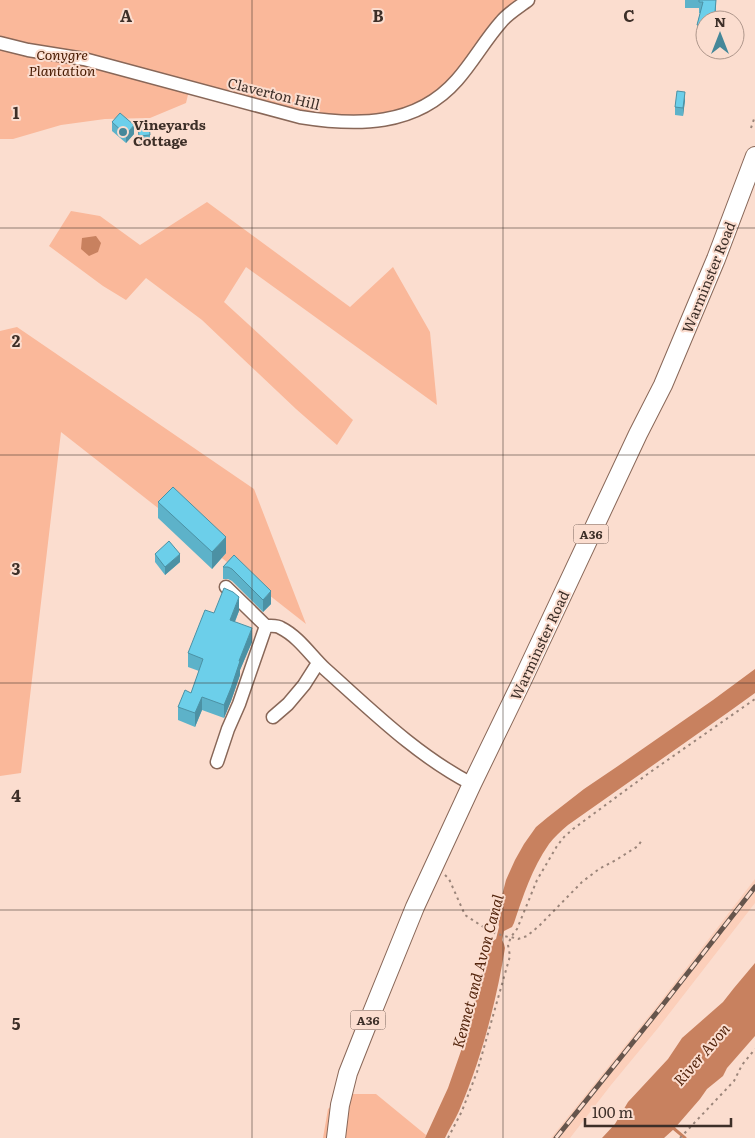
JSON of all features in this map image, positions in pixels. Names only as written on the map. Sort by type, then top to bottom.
[{"type":"highway","name":"Warminster Road","points":[[336,1138],[340,1105],[348,1073],[404,934],[472,784],[663,385],[716,259],[755,156]]},
{"type":"street","name":"Claverton Hill","points":[[0,43],[28,50],[84,59],[300,117],[328,122],[381,121],[399,117],[440,98],[458,80],[502,20],[528,0]]},
{"type":"street","points":[[226,587],[266,626],[279,626],[295,638],[318,662],[378,716],[432,760],[450,773],[472,784]]},
{"type":"street","points":[[217,762],[228,730],[240,704],[266,626]]},
{"type":"street","points":[[273,717],[288,704],[304,685],[318,662]]},
{"type":"path","points":[[751,128],[755,116]]},
{"type":"path","points":[[448,1138],[462,1111],[478,1072],[510,956],[509,937],[517,929],[542,870],[557,846],[573,829],[755,699]]},
{"type":"path","points":[[436,863],[449,879],[465,915],[491,932],[518,939],[527,936],[539,926],[582,882],[599,869],[638,846],[642,840]]},
{"type":"path","points":[[680,1138],[734,1081],[742,1065],[755,1049]]},
{"type":"shaded area","points":[[755,879],[755,903],[658,1028],[570,1138],[551,1138],[657,1006]]},
{"type":"green space","name":"Conygre Plantation","points":[[0,0],[518,0],[513,2],[493,20],[454,74],[434,94],[397,112],[367,116],[326,115],[260,101],[191,82],[186,103],[150,118],[105,119],[61,125],[13,139],[0,139]]},
{"type":"green space","points":[[207,202],[350,307],[393,267],[430,332],[437,405],[246,267],[224,302],[353,420],[337,445],[202,320],[146,278],[126,300],[103,286],[49,246],[71,211],[100,216],[140,245]]},
{"type":"green space","points":[[17,327],[254,489],[306,624],[61,432],[21,773],[0,776],[0,331]]},
{"type":"green space","points":[[346,1094],[376,1094],[426,1135],[425,1138],[323,1138],[328,1109]]},
{"type":"water","points":[[96,236],[101,243],[98,252],[89,256],[81,249],[82,238]]},
{"type":"water","points":[[755,669],[755,693],[568,825],[549,844],[533,872],[512,927],[504,931],[502,940],[505,948],[492,1010],[481,1052],[459,1111],[445,1138],[425,1138],[448,1088],[462,1048],[488,944],[496,939],[499,927],[497,915],[506,880],[524,844],[536,827],[584,789]]},
{"type":"water","name":"River Avon","points":[[755,963],[755,1036],[727,1068],[723,1076],[707,1089],[674,1129],[664,1138],[602,1138],[615,1124],[628,1102],[668,1059],[682,1038],[723,1002]]},
{"type":"building","points":[[699,0],[716,0],[715,10],[701,10],[703,2],[699,2]]},
{"type":"building","points":[[677,91],[685,92],[683,108],[675,107]]},
{"type":"building","points":[[120,113],[134,125],[126,135],[112,122]]},
{"type":"building","points":[[149,124],[150,135],[139,136],[138,125]]},
{"type":"building","points":[[173,487],[226,537],[212,552],[158,502]]},
{"type":"building","points":[[169,541],[180,554],[165,567],[155,554]]},
{"type":"building","points":[[234,555],[271,591],[263,600],[232,569],[223,567]]},
{"type":"building","points":[[224,588],[239,597],[230,620],[252,628],[224,705],[202,697],[195,713],[178,707],[185,690],[191,693],[203,659],[188,653],[205,610],[214,613]]},
{"type":"waterway","points":[[672,1127],[685,1138]]},
{"type":"railway","points":[[556,1138],[755,887]]},
{"type":"place","name":"Vineyards Cottage","points":[[123,132]]},
{"type":"water label","name":"Kennet and Avon Canal","points":[[477,971]]}]
